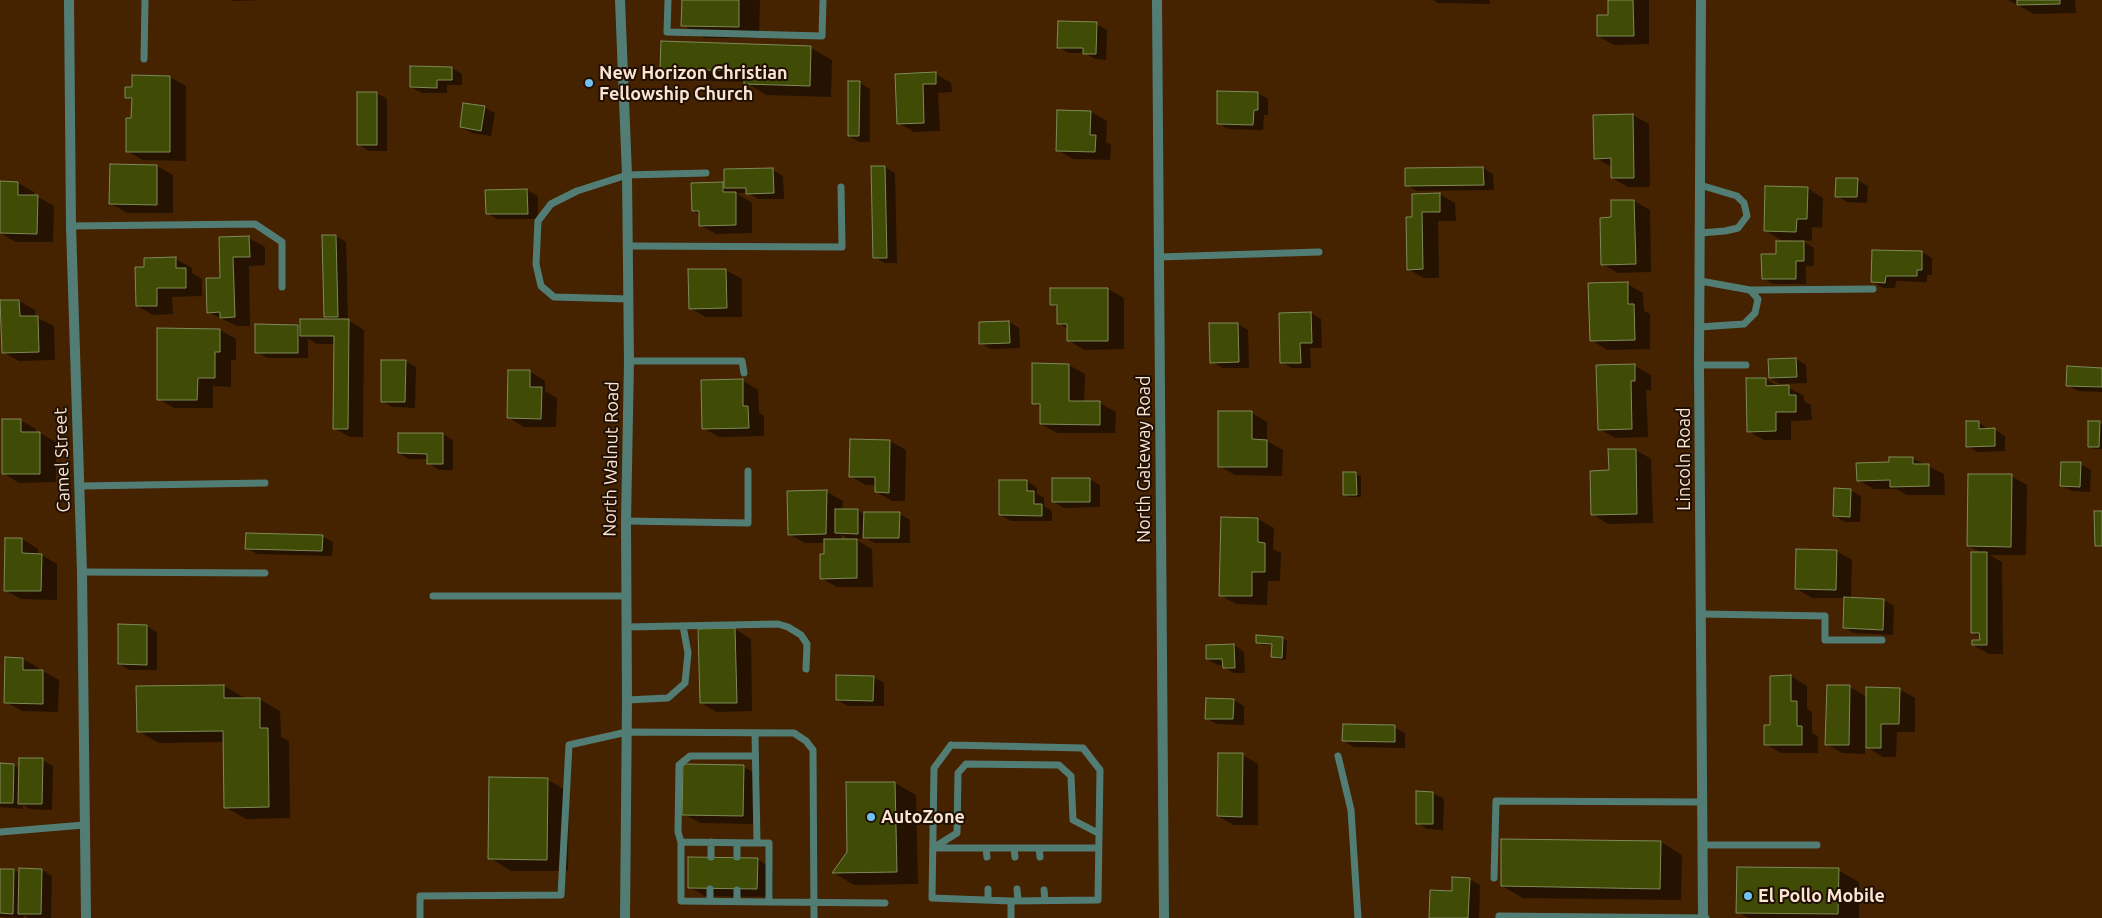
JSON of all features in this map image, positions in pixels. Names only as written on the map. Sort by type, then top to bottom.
[{"type":"street","name":"Camel Street","points":[[69,0],[71,226],[82,572],[86,918]]},
{"type":"street","name":"North Walnut Road","points":[[620,0],[627,175],[629,361],[626,521],[627,732],[625,918]]},
{"type":"street","name":"North Gateway Road","points":[[1157,0],[1164,918]]},
{"type":"street","name":"Lincoln Road","points":[[1700,0],[1699,365],[1705,918]]},
{"type":"lane","points":[[144,59],[145,0]]},
{"type":"lane","points":[[668,0],[667,32],[822,36],[823,0]]},
{"type":"lane","points":[[628,299],[554,297],[541,286],[536,264],[538,221],[551,204],[578,191],[627,175],[706,173]]},
{"type":"lane","points":[[1700,184],[1737,196],[1744,203],[1747,216],[1738,228],[1725,231],[1700,232]]},
{"type":"lane","points":[[628,246],[842,247],[841,187]]},
{"type":"lane","points":[[71,226],[255,224],[282,242],[282,287]]},
{"type":"lane","points":[[1159,257],[1319,252]]},
{"type":"lane","points":[[1700,280],[1750,290],[1873,289]]},
{"type":"lane","points":[[1700,327],[1744,324],[1755,313],[1758,299],[1750,290]]},
{"type":"lane","points":[[629,361],[742,361],[744,373]]},
{"type":"lane","points":[[1699,365],[1746,365]]},
{"type":"lane","points":[[626,521],[748,523],[748,471]]},
{"type":"lane","points":[[80,486],[265,484]]},
{"type":"lane","points":[[82,572],[265,573]]},
{"type":"lane","points":[[433,596],[627,596]]},
{"type":"lane","points":[[1701,614],[1824,616],[1825,640],[1882,640]]},
{"type":"lane","points":[[627,627],[769,623],[788,627],[801,634],[807,644],[806,669]]},
{"type":"lane","points":[[627,700],[668,698],[685,683],[688,653],[683,626]]},
{"type":"lane","points":[[420,918],[420,896],[561,895],[569,745],[627,732],[794,734],[806,740],[813,750],[814,918]]},
{"type":"lane","points":[[754,733],[757,843]]},
{"type":"lane","points":[[952,745],[1083,748],[1100,770],[1098,900],[1014,901],[932,898],[933,848],[934,768],[952,745]]},
{"type":"lane","points":[[755,756],[690,756],[679,765],[678,832],[681,842],[681,901],[885,903]]},
{"type":"lane","points":[[1338,756],[1351,810],[1358,918]]},
{"type":"lane","points":[[933,848],[957,833],[958,773],[966,764],[1059,765],[1071,776],[1074,820],[1098,833]]},
{"type":"lane","points":[[1494,878],[1496,801],[1703,802]]},
{"type":"lane","points":[[0,832],[84,825]]},
{"type":"lane","points":[[681,842],[770,843],[769,902]]},
{"type":"lane","points":[[711,842],[711,857]]},
{"type":"lane","points":[[737,843],[737,857]]},
{"type":"lane","points":[[1703,845],[1817,845]]},
{"type":"lane","points":[[933,848],[1098,848]]},
{"type":"lane","points":[[986,848],[987,857]]},
{"type":"lane","points":[[1014,848],[1015,857]]},
{"type":"lane","points":[[1038,848],[1040,857]]},
{"type":"lane","points":[[710,889],[710,901]]},
{"type":"lane","points":[[988,889],[988,900]]},
{"type":"lane","points":[[1011,918],[1017,889]]},
{"type":"lane","points":[[737,890],[737,901]]},
{"type":"lane","points":[[1044,890],[1045,900]]},
{"type":"lane","points":[[1499,918],[1508,916],[1705,918]]},
{"type":"building","points":[[682,0],[739,0],[739,27],[681,26]]},
{"type":"building","points":[[1608,0],[1633,0],[1634,36],[1597,36],[1597,15],[1608,15]]},
{"type":"building","points":[[2017,0],[2060,0],[2060,4],[2017,5]]},
{"type":"building","points":[[1058,21],[1097,22],[1096,54],[1083,54],[1083,48],[1057,48]]},
{"type":"building","points":[[661,41],[811,46],[810,86],[744,84],[744,71],[660,69]]},
{"type":"building","points":[[410,66],[452,67],[452,80],[437,80],[437,88],[410,87]]},
{"type":"building","points":[[936,72],[936,84],[923,84],[924,123],[897,124],[895,74]]},
{"type":"building","points":[[132,75],[170,76],[170,152],[126,152],[126,118],[131,118],[132,98],[125,98],[125,87],[132,87]]},
{"type":"building","points":[[848,81],[860,81],[859,136],[848,136]]},
{"type":"building","points":[[1217,91],[1258,92],[1258,110],[1254,110],[1253,125],[1217,124]]},
{"type":"building","points":[[357,92],[377,92],[377,145],[357,145]]},
{"type":"building","points":[[463,103],[485,106],[481,131],[460,127]]},
{"type":"building","points":[[1057,110],[1091,111],[1090,135],[1096,135],[1095,152],[1056,151]]},
{"type":"building","points":[[1633,114],[1634,178],[1611,178],[1611,158],[1594,159],[1593,115]]},
{"type":"building","points":[[110,164],[157,165],[157,205],[109,204]]},
{"type":"building","points":[[871,166],[885,166],[887,258],[873,258]]},
{"type":"building","points":[[1483,167],[1484,185],[1405,186],[1405,168]]},
{"type":"building","points":[[773,168],[774,193],[746,194],[746,188],[724,188],[724,169]]},
{"type":"building","points":[[1836,178],[1858,178],[1857,197],[1835,197]]},
{"type":"building","points":[[0,181],[18,182],[18,195],[38,195],[37,234],[0,233]]},
{"type":"building","points":[[723,182],[723,192],[736,192],[736,225],[699,226],[699,211],[692,211],[691,183]]},
{"type":"building","points":[[1765,186],[1808,187],[1807,219],[1797,219],[1796,232],[1764,231]]},
{"type":"building","points":[[527,189],[528,214],[486,214],[485,190]]},
{"type":"building","points":[[1440,193],[1440,212],[1422,212],[1423,269],[1407,270],[1406,217],[1412,217],[1412,194]]},
{"type":"building","points":[[1611,200],[1634,200],[1636,264],[1601,265],[1600,218],[1611,217]]},
{"type":"building","points":[[322,235],[336,235],[338,317],[324,317]]},
{"type":"building","points":[[249,236],[250,257],[233,257],[235,317],[220,318],[220,312],[207,313],[206,278],[220,278],[219,237]]},
{"type":"building","points":[[1776,241],[1804,241],[1804,261],[1796,261],[1796,279],[1762,279],[1761,254],[1776,254]]},
{"type":"building","points":[[1872,250],[1922,251],[1922,270],[1917,270],[1917,276],[1886,276],[1885,283],[1871,282]]},
{"type":"building","points":[[176,257],[176,268],[186,268],[186,288],[157,288],[157,306],[136,306],[135,267],[144,267],[144,258]]},
{"type":"building","points":[[688,269],[726,269],[727,308],[689,309]]},
{"type":"building","points":[[1628,282],[1628,304],[1634,304],[1635,340],[1590,341],[1588,283]]},
{"type":"building","points":[[1050,288],[1108,288],[1108,341],[1067,341],[1067,324],[1057,324],[1057,305],[1050,305]]},
{"type":"building","points":[[0,300],[19,300],[20,316],[38,316],[39,352],[2,353]]},
{"type":"building","points":[[1311,312],[1312,343],[1300,343],[1301,363],[1280,363],[1279,313]]},
{"type":"building","points":[[300,319],[349,319],[348,429],[333,429],[334,336],[300,336]]},
{"type":"building","points":[[1009,321],[1010,343],[979,344],[979,322]]},
{"type":"building","points":[[1209,323],[1238,323],[1239,362],[1210,363]]},
{"type":"building","points":[[255,324],[298,325],[298,353],[255,353]]},
{"type":"building","points":[[157,328],[220,329],[220,352],[215,352],[215,378],[198,378],[197,400],[157,400]]},
{"type":"building","points":[[1796,358],[1797,377],[1769,378],[1768,359]]},
{"type":"building","points":[[381,360],[406,360],[405,402],[381,402]]},
{"type":"building","points":[[1032,363],[1069,364],[1069,401],[1100,401],[1100,425],[1040,424],[1040,404],[1032,404]]},
{"type":"building","points":[[1635,364],[1635,381],[1631,381],[1632,429],[1598,430],[1596,365]]},
{"type":"building","points":[[2067,366],[2102,368],[2102,387],[2066,386]]},
{"type":"building","points":[[508,370],[530,370],[530,387],[542,387],[541,419],[507,418]]},
{"type":"building","points":[[1746,378],[1766,378],[1766,386],[1789,385],[1789,395],[1796,395],[1796,412],[1776,412],[1776,431],[1747,432]]},
{"type":"building","points":[[743,379],[743,406],[748,406],[749,428],[702,429],[701,380]]},
{"type":"building","points":[[1218,411],[1252,411],[1252,439],[1267,440],[1267,467],[1218,467]]},
{"type":"building","points":[[2,419],[21,419],[21,432],[40,432],[40,474],[2,474]]},
{"type":"building","points":[[1966,421],[1979,421],[1979,429],[1995,428],[1995,446],[1966,447]]},
{"type":"building","points":[[2088,421],[2100,421],[2099,447],[2088,447]]},
{"type":"building","points":[[398,433],[443,433],[443,464],[427,464],[427,454],[398,453]]},
{"type":"building","points":[[850,439],[890,440],[889,493],[875,492],[875,477],[849,477]]},
{"type":"building","points":[[1608,449],[1636,449],[1637,514],[1591,515],[1590,471],[1609,470]]},
{"type":"building","points":[[1889,457],[1913,457],[1913,464],[1929,464],[1929,486],[1890,487],[1890,480],[1857,481],[1856,463],[1889,462]]},
{"type":"building","points":[[2061,462],[2081,462],[2080,487],[2060,486]]},
{"type":"building","points":[[1343,472],[1356,472],[1357,495],[1343,495]]},
{"type":"building","points":[[1968,474],[2012,474],[2011,547],[1967,546]]},
{"type":"building","points":[[1052,478],[1090,478],[1090,502],[1052,502]]},
{"type":"building","points":[[999,480],[1027,480],[1027,491],[1034,491],[1034,504],[1042,504],[1042,516],[999,515]]},
{"type":"building","points":[[1834,488],[1851,489],[1850,517],[1833,516]]},
{"type":"building","points":[[827,490],[826,534],[788,535],[787,491]]},
{"type":"building","points":[[835,509],[858,509],[858,534],[835,533]]},
{"type":"building","points":[[2094,511],[2102,511],[2102,546],[2095,546]]},
{"type":"building","points":[[864,512],[900,512],[899,538],[863,538]]},
{"type":"building","points":[[1221,517],[1258,518],[1258,542],[1265,543],[1265,572],[1252,572],[1252,596],[1219,596]]},
{"type":"building","points":[[246,533],[323,535],[322,551],[245,549]]},
{"type":"building","points":[[5,538],[22,538],[22,553],[42,554],[41,591],[4,591]]},
{"type":"building","points":[[824,539],[857,539],[857,578],[820,579],[820,554],[824,554]]},
{"type":"building","points":[[1796,549],[1837,550],[1836,590],[1795,589]]},
{"type":"building","points":[[1971,552],[1987,552],[1987,645],[1972,645],[1972,640],[1980,640],[1979,633],[1971,633]]},
{"type":"building","points":[[1844,597],[1884,599],[1883,630],[1843,628]]},
{"type":"building","points":[[118,624],[147,625],[147,665],[118,664]]},
{"type":"building","points":[[735,628],[737,703],[700,703],[698,629]]},
{"type":"building","points":[[1256,635],[1283,637],[1282,658],[1271,657],[1272,644],[1256,643]]},
{"type":"building","points":[[1234,644],[1235,668],[1223,668],[1222,659],[1206,659],[1206,645]]},
{"type":"building","points":[[5,657],[23,658],[23,670],[43,670],[43,704],[4,703]]},
{"type":"building","points":[[836,675],[874,676],[873,701],[836,700]]},
{"type":"building","points":[[1791,675],[1791,701],[1797,701],[1797,726],[1802,726],[1802,745],[1764,745],[1764,725],[1770,725],[1770,676]]},
{"type":"building","points":[[224,685],[224,698],[260,698],[260,728],[268,728],[269,807],[224,808],[223,731],[137,732],[136,686]]},
{"type":"building","points":[[1827,685],[1850,685],[1849,745],[1825,745]]},
{"type":"building","points":[[1866,687],[1900,688],[1899,724],[1881,724],[1881,748],[1866,748]]},
{"type":"building","points":[[1206,698],[1234,699],[1233,719],[1205,719]]},
{"type":"building","points":[[1343,724],[1395,725],[1395,742],[1342,741]]},
{"type":"building","points":[[1218,753],[1243,753],[1242,817],[1217,816]]},
{"type":"building","points":[[19,758],[43,758],[42,804],[18,804]]},
{"type":"building","points":[[0,763],[14,764],[13,803],[0,803]]},
{"type":"building","points":[[683,764],[744,765],[743,816],[682,815]]},
{"type":"building","points":[[489,777],[548,778],[547,860],[488,859]]},
{"type":"building","name":"AutoZone","points":[[846,782],[895,782],[897,872],[832,873],[847,852]]},
{"type":"building","points":[[1416,791],[1433,792],[1433,824],[1416,824]]},
{"type":"building","points":[[1501,839],[1661,841],[1660,889],[1501,886]]},
{"type":"building","points":[[688,857],[758,858],[757,889],[688,888]]},
{"type":"building","points":[[1737,867],[1839,868],[1838,914],[1736,913]]},
{"type":"building","points":[[19,868],[42,869],[41,914],[18,914]]},
{"type":"building","points":[[0,869],[14,869],[13,914],[0,913]]},
{"type":"building","points":[[1452,877],[1470,878],[1468,918],[1429,918],[1430,890],[1452,891]]},
{"type":"place","name":"New Horizon Christian Fellowship Church","points":[[589,83]]},
{"type":"place","name":"AutoZone","points":[[871,817]]},
{"type":"place","name":"El Pollo Mobile","points":[[1748,896]]}]
